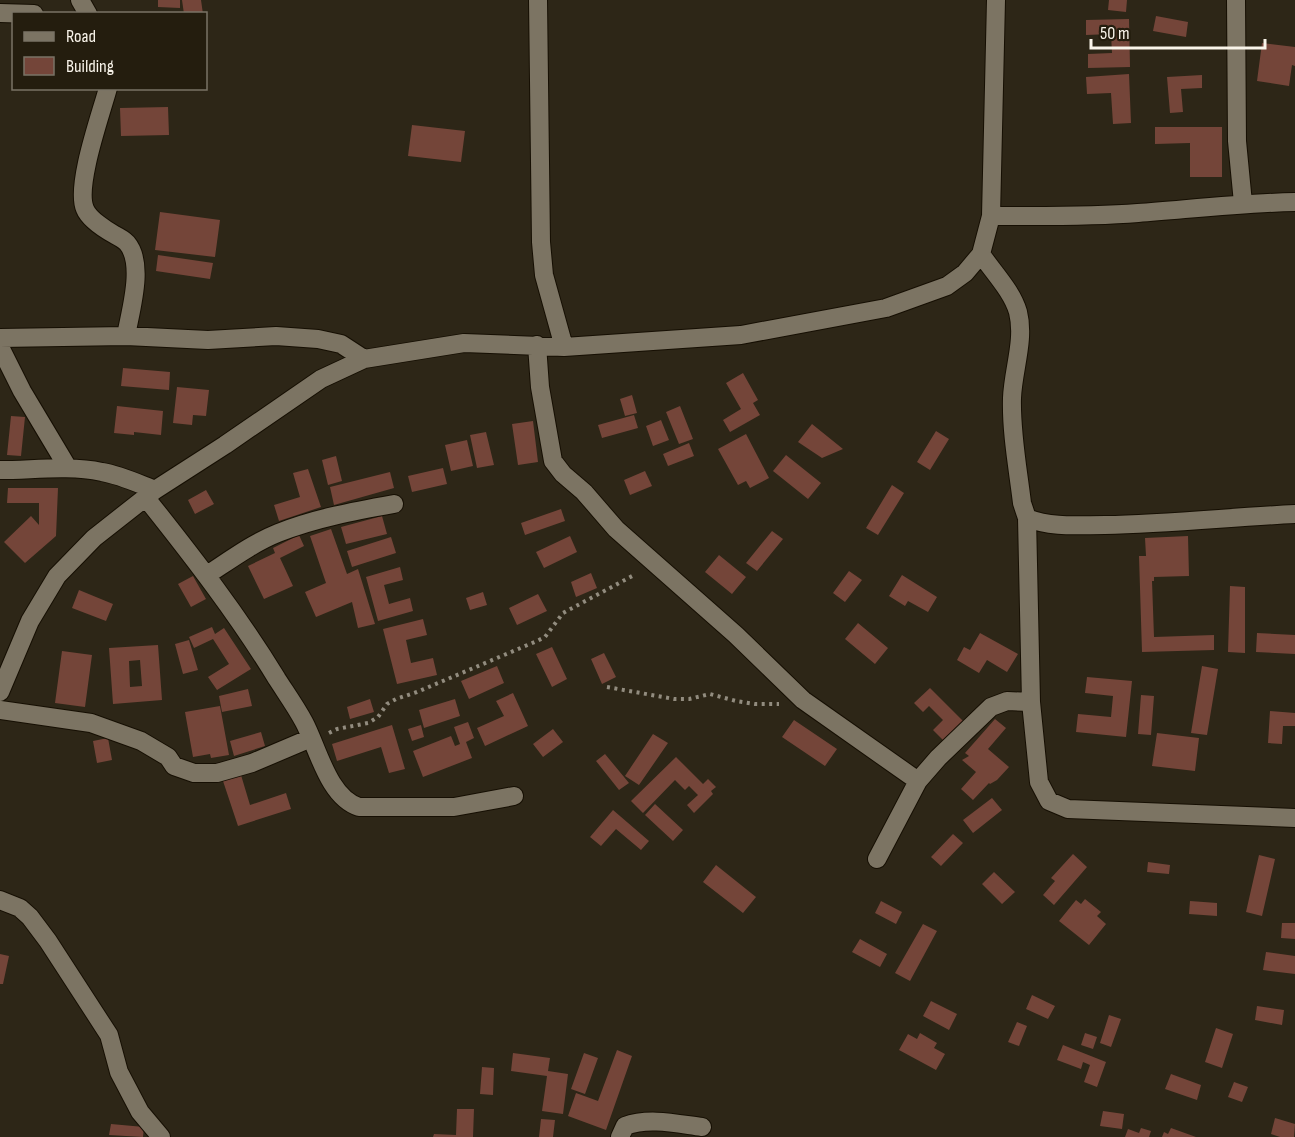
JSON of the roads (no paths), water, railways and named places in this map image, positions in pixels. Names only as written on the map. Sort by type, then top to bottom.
[{"type":"street","points":[[538,0],[541,242],[544,275],[564,347]]},
{"type":"street","points":[[0,692],[30,621],[57,576],[94,538],[150,494],[321,379],[364,359],[464,343],[564,347],[741,335],[886,308],[947,286],[965,273],[981,254],[991,216],[996,0]]},
{"type":"street","points":[[1236,0],[1237,141],[1243,203]]},
{"type":"street","points":[[107,90],[81,196],[85,211],[106,230],[127,242],[134,257],[136,276],[126,336]]},
{"type":"street","points":[[991,216],[1075,216],[1243,203],[1295,202]]},
{"type":"street","points":[[981,254],[1014,301],[1018,313],[1020,338],[1012,401],[1022,503],[1027,518],[1032,702],[1039,782],[1049,801],[1068,809],[1295,818]]},
{"type":"street","points":[[0,338],[126,336],[208,340],[276,336],[318,339],[341,345],[364,359]]},
{"type":"street","points":[[537,345],[540,387],[553,461],[616,529],[736,635],[803,700],[918,781]]},
{"type":"street","points":[[0,346],[22,391],[68,468]]},
{"type":"street","points":[[0,470],[68,468],[117,475],[150,494],[249,634],[305,723],[337,791],[348,803],[359,807],[454,807],[514,796]]},
{"type":"street","points":[[207,575],[248,548],[277,533],[335,514],[394,504]]},
{"type":"street","points":[[1027,518],[1056,525],[1080,525],[1295,514]]},
{"type":"street","points":[[877,859],[918,781],[938,758],[992,707],[1008,701],[1032,702]]},
{"type":"street","points":[[0,710],[91,723],[141,741],[168,757],[174,766],[194,773],[217,773],[252,763],[312,740]]},
{"type":"street","points":[[0,900],[20,908],[30,917],[48,941],[110,1035],[119,1072],[140,1112],[161,1137]]},
{"type":"street","points":[[620,1137],[625,1126],[634,1122],[702,1127]]}]
